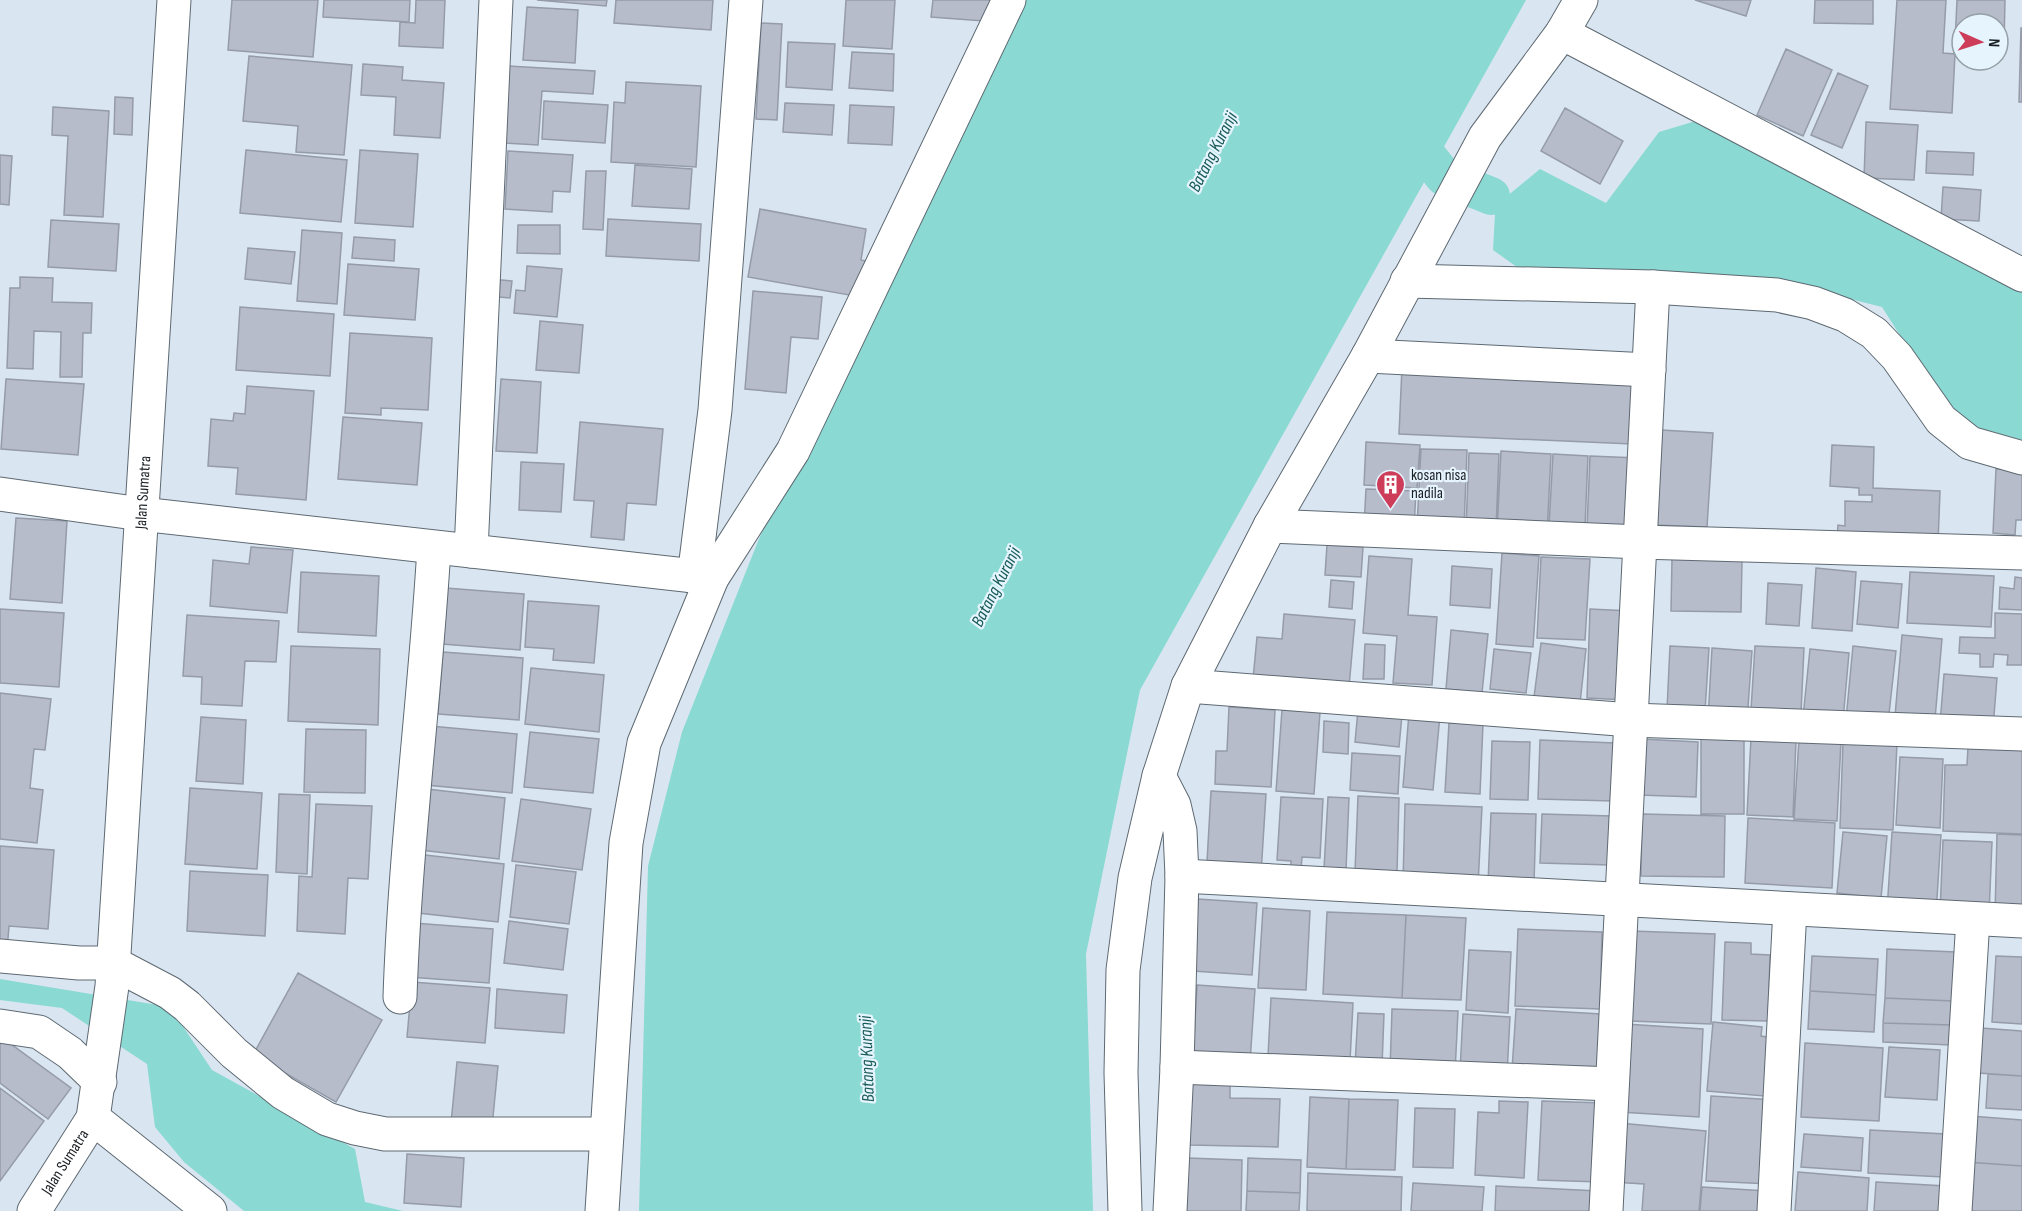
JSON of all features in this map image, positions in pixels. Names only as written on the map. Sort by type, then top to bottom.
[{"type":"street","name":"Jalan Sumatra","points":[[34,1211],[93,1118],[113,974],[174,0]]},
{"type":"street","points":[[471,551],[496,0]]},
{"type":"street","points":[[602,1211],[626,843],[645,743],[703,578],[746,0]]},
{"type":"street","points":[[703,578],[793,451],[1009,0]]},
{"type":"street","points":[[1125,1211],[1121,1073],[1123,970],[1135,878],[1159,776],[1188,686],[1270,526],[1368,356],[1485,137],[1562,33],[1581,0]]},
{"type":"street","points":[[1562,33],[2022,275]]},
{"type":"street","points":[[1407,281],[1653,287],[1777,296],[1813,303],[1845,315],[1874,333],[1897,357],[1941,420],[1970,443],[2022,458]]},
{"type":"street","points":[[1606,1211],[1653,287]]},
{"type":"street","points":[[1368,356],[1649,370]]},
{"type":"street","points":[[0,494],[141,514],[703,578]]},
{"type":"street","points":[[1270,526],[1640,542],[2022,553]]},
{"type":"street","points":[[400,997],[402,919],[412,793],[427,663],[434,548]]},
{"type":"street","points":[[1188,686],[1631,720],[2022,734]]},
{"type":"street","points":[[1159,776],[1174,805],[1180,831],[1182,876],[1177,1067],[1170,1211]]},
{"type":"street","points":[[1182,876],[2022,921]]},
{"type":"street","points":[[1774,1211],[1790,909]]},
{"type":"street","points":[[1955,1211],[1973,919]]},
{"type":"street","points":[[0,956],[78,963],[170,993],[187,1006],[261,1077],[327,1119],[385,1134],[606,1134]]},
{"type":"street","points":[[0,1026],[39,1032],[70,1053],[100,1080]]},
{"type":"street","points":[[1177,1067],[1612,1084]]},
{"type":"street","points":[[93,1118],[210,1211]]},
{"type":"water","name":"Batang Kuranji","points":[[1025,0],[1526,0],[1140,690],[1086,954],[1093,1211],[639,1211],[648,866],[682,732],[792,456]]},
{"type":"water","points":[[1699,120],[2022,287],[2022,440],[1971,426],[1946,408],[1882,307],[1807,288],[1528,275],[1493,250],[1495,214],[1444,177],[1506,197],[1540,169],[1606,203],[1659,132]]},
{"type":"water","points":[[0,979],[170,1007],[212,1070],[355,1149],[365,1202],[403,1211],[244,1211],[184,1162],[155,1127],[147,1064],[62,1008],[0,1000]]},
{"type":"building","points":[[232,0],[318,0],[313,57],[228,50]]},
{"type":"building","points":[[324,0],[410,0],[409,22],[323,17]]},
{"type":"building","points":[[416,0],[445,0],[443,48],[399,46],[400,22],[415,23]]},
{"type":"building","points":[[537,0],[607,0],[606,6]]},
{"type":"building","points":[[616,0],[713,0],[711,30],[614,23]]},
{"type":"building","points":[[846,0],[895,0],[892,49],[843,46]]},
{"type":"building","points":[[933,0],[999,0],[997,22],[931,17]]},
{"type":"building","points":[[1695,0],[1751,0],[1746,16]]},
{"type":"building","points":[[1815,0],[1873,0],[1873,24],[1814,23]]},
{"type":"building","points":[[1897,0],[1946,0],[1943,53],[1950,54],[1950,72],[1954,72],[1952,113],[1890,109]]},
{"type":"building","points":[[1957,0],[2005,0],[2005,12],[1956,12]]},
{"type":"building","points":[[527,7],[578,10],[575,63],[523,60]]},
{"type":"building","points":[[761,23],[782,24],[777,120],[756,119]]},
{"type":"building","points":[[2021,28],[2022,102],[2019,102]]},
{"type":"building","points":[[788,42],[835,44],[832,90],[786,87]]},
{"type":"building","points":[[1786,49],[1832,70],[1803,136],[1757,115]]},
{"type":"building","points":[[852,52],[894,54],[893,91],[849,88]]},
{"type":"building","points":[[249,56],[352,65],[344,155],[296,152],[298,126],[243,121]]},
{"type":"building","points":[[363,64],[403,67],[402,80],[444,83],[440,138],[394,135],[396,97],[361,95]]},
{"type":"building","points":[[508,66],[595,71],[593,94],[542,91],[538,145],[504,143]]},
{"type":"building","points":[[1838,73],[1868,86],[1842,148],[1811,135]]},
{"type":"building","points":[[626,82],[701,86],[696,167],[611,162],[614,102],[625,103]]},
{"type":"building","points":[[115,97],[133,98],[132,135],[114,134]]},
{"type":"building","points":[[544,101],[608,105],[605,143],[542,139]]},
{"type":"building","points":[[785,103],[834,105],[832,135],[783,132]]},
{"type":"building","points":[[850,105],[894,107],[892,145],[848,143]]},
{"type":"building","points":[[53,107],[109,111],[103,217],[64,215],[68,136],[52,135]]},
{"type":"building","points":[[1565,108],[1623,141],[1600,184],[1541,151]]},
{"type":"building","points":[[1866,122],[1918,125],[1914,180],[1864,178]]},
{"type":"building","points":[[246,150],[347,160],[341,222],[240,213]]},
{"type":"building","points":[[360,150],[418,154],[413,227],[355,223]]},
{"type":"building","points":[[508,151],[573,155],[570,192],[553,191],[552,212],[505,209]]},
{"type":"building","points":[[1927,151],[1974,153],[1973,175],[1926,173]]},
{"type":"building","points":[[0,155],[12,156],[9,205],[0,204]]},
{"type":"building","points":[[635,165],[692,169],[689,209],[632,206]]},
{"type":"building","points":[[586,171],[606,171],[603,230],[583,229]]},
{"type":"building","points":[[1943,187],[1981,190],[1979,221],[1941,219]]},
{"type":"building","points":[[760,209],[866,229],[861,260],[872,262],[866,298],[748,277]]},
{"type":"building","points":[[608,219],[701,224],[699,261],[606,256]]},
{"type":"building","points":[[51,220],[119,224],[116,271],[48,267]]},
{"type":"building","points":[[518,225],[560,225],[560,254],[517,253]]},
{"type":"building","points":[[302,230],[342,233],[337,304],[297,301]]},
{"type":"building","points":[[354,237],[395,240],[394,261],[352,258]]},
{"type":"building","points":[[248,248],[295,252],[291,284],[245,279]]},
{"type":"building","points":[[348,264],[419,269],[415,320],[344,315]]},
{"type":"building","points":[[527,266],[562,269],[557,317],[514,313],[516,290],[525,291]]},
{"type":"building","points":[[20,277],[53,278],[52,302],[92,303],[91,333],[83,333],[82,377],[60,377],[61,332],[34,331],[33,369],[7,368],[10,288],[20,288]]},
{"type":"building","points":[[490,279],[512,281],[510,298],[488,296]]},
{"type":"building","points":[[753,291],[822,297],[818,339],[791,337],[786,393],[745,389]]},
{"type":"building","points":[[240,307],[334,314],[330,376],[236,370]]},
{"type":"building","points":[[540,321],[583,325],[579,373],[536,370]]},
{"type":"building","points":[[350,333],[432,338],[428,410],[381,408],[381,415],[345,413]]},
{"type":"building","points":[[1402,367],[1635,377],[1632,444],[1399,434]]},
{"type":"building","points":[[6,379],[84,384],[78,455],[1,449]]},
{"type":"building","points":[[501,379],[541,382],[537,453],[496,451]]},
{"type":"building","points":[[247,386],[314,391],[306,500],[236,494],[238,468],[208,466],[211,419],[233,421],[234,413],[245,414]]},
{"type":"building","points":[[343,417],[422,423],[417,485],[338,479]]},
{"type":"building","points":[[580,422],[663,429],[656,505],[627,503],[624,540],[591,537],[594,501],[574,500]]},
{"type":"building","points":[[1661,430],[1713,433],[1707,527],[1656,525]]},
{"type":"building","points":[[1366,442],[1420,445],[1417,488],[1364,485]]},
{"type":"building","points":[[1832,445],[1874,447],[1873,488],[1940,491],[1938,544],[1837,540],[1838,525],[1845,526],[1845,501],[1872,502],[1872,495],[1859,495],[1859,488],[1830,486]]},
{"type":"building","points":[[1421,449],[1467,450],[1464,528],[1417,526]]},
{"type":"building","points":[[1501,451],[1551,454],[1547,534],[1497,532]]},
{"type":"building","points":[[1469,453],[1499,454],[1496,529],[1466,528]]},
{"type":"building","points":[[1553,454],[1588,456],[1585,527],[1549,526]]},
{"type":"building","points":[[1590,456],[1638,458],[1635,530],[1587,528]]},
{"type":"building","points":[[521,462],[564,464],[561,512],[519,510]]},
{"type":"building","points":[[1996,469],[2022,470],[2022,520],[2016,520],[2015,535],[1993,533]]},
{"type":"building","name":"kosan nisa nadila","points":[[1366,489],[1416,491],[1414,529],[1364,526]]},
{"type":"building","points":[[16,518],[67,521],[62,603],[10,599]]},
{"type":"building","points":[[1327,545],[1363,547],[1361,577],[1325,575]]},
{"type":"building","points":[[251,547],[293,550],[287,613],[210,606],[213,560],[249,564]]},
{"type":"building","points":[[1502,553],[1539,556],[1533,647],[1496,644]]},
{"type":"building","points":[[1369,556],[1412,559],[1408,615],[1437,617],[1432,685],[1393,683],[1397,636],[1363,633]]},
{"type":"building","points":[[1541,557],[1590,559],[1585,640],[1537,638]]},
{"type":"building","points":[[1672,558],[1742,560],[1741,612],[1671,611]]},
{"type":"building","points":[[1452,566],[1492,569],[1490,608],[1450,605]]},
{"type":"building","points":[[1816,568],[1856,572],[1852,631],[1812,628]]},
{"type":"building","points":[[301,572],[379,576],[376,636],[298,632]]},
{"type":"building","points":[[1910,572],[1994,576],[1991,627],[1907,623]]},
{"type":"building","points":[[2015,577],[2022,578],[2022,610],[1999,609],[2000,587],[2014,589]]},
{"type":"building","points":[[1331,580],[1354,582],[1352,609],[1329,607]]},
{"type":"building","points":[[1861,581],[1902,584],[1898,628],[1857,624]]},
{"type":"building","points":[[1768,583],[1802,585],[1799,626],[1766,624]]},
{"type":"building","points":[[446,588],[524,594],[520,650],[442,644]]},
{"type":"building","points":[[528,601],[599,606],[594,663],[553,660],[554,649],[525,647]]},
{"type":"building","points":[[0,609],[64,613],[59,687],[0,683]]},
{"type":"building","points":[[1590,609],[1631,611],[1628,700],[1587,698]]},
{"type":"building","points":[[1995,613],[2022,614],[2022,665],[2007,665],[2008,655],[1994,654],[1993,667],[1980,667],[1980,654],[1959,653],[1960,637],[1995,638]]},
{"type":"building","points":[[1284,614],[1355,620],[1349,687],[1253,679],[1257,637],[1282,639]]},
{"type":"building","points":[[187,615],[279,621],[276,662],[245,661],[242,706],[201,704],[202,677],[183,676]]},
{"type":"building","points":[[1451,630],[1488,634],[1482,693],[1446,689]]},
{"type":"building","points":[[1902,635],[1942,639],[1935,719],[1895,716]]},
{"type":"building","points":[[1541,643],[1586,649],[1580,703],[1534,697]]},
{"type":"building","points":[[1365,644],[1385,645],[1384,679],[1363,679]]},
{"type":"building","points":[[291,646],[380,649],[378,725],[288,721]]},
{"type":"building","points":[[1670,646],[1709,648],[1705,711],[1667,709]]},
{"type":"building","points":[[1755,646],[1804,648],[1801,713],[1751,710]]},
{"type":"building","points":[[1853,646],[1896,651],[1888,723],[1846,719]]},
{"type":"building","points":[[1712,648],[1752,651],[1747,721],[1708,719]]},
{"type":"building","points":[[1494,649],[1531,653],[1526,693],[1490,689]]},
{"type":"building","points":[[1810,649],[1849,653],[1843,720],[1803,717]]},
{"type":"building","points":[[443,652],[523,658],[519,720],[438,714]]},
{"type":"building","points":[[531,668],[604,675],[599,732],[525,724]]},
{"type":"building","points":[[1944,674],[1997,678],[1993,728],[1940,724]]},
{"type":"building","points":[[0,693],[51,699],[45,750],[34,749],[30,788],[43,790],[37,843],[0,839]]},
{"type":"building","points":[[1229,707],[1275,710],[1271,787],[1215,784],[1216,751],[1227,751]]},
{"type":"building","points":[[1282,710],[1320,712],[1314,794],[1276,791]]},
{"type":"building","points":[[1358,710],[1402,715],[1399,747],[1355,742]]},
{"type":"building","points":[[1409,713],[1440,715],[1433,790],[1403,787]]},
{"type":"building","points":[[201,717],[246,720],[243,784],[196,781]]},
{"type":"building","points":[[1324,721],[1349,723],[1348,754],[1323,752]]},
{"type":"building","points":[[1449,723],[1483,724],[1480,794],[1445,792]]},
{"type":"building","points":[[430,726],[517,734],[512,793],[425,785]]},
{"type":"building","points":[[306,729],[366,730],[365,793],[304,792]]},
{"type":"building","points":[[530,732],[599,739],[593,793],[524,787]]},
{"type":"building","points":[[1701,735],[1744,736],[1744,814],[1701,814]]},
{"type":"building","points":[[1751,738],[1796,740],[1793,817],[1747,815]]},
{"type":"building","points":[[1642,739],[1698,742],[1696,797],[1639,795]]},
{"type":"building","points":[[1799,739],[1841,741],[1837,821],[1794,819]]},
{"type":"building","points":[[1540,740],[1615,743],[1613,801],[1538,799]]},
{"type":"building","points":[[1492,741],[1530,742],[1528,800],[1490,799]]},
{"type":"building","points":[[1843,741],[1897,743],[1893,830],[1840,828]]},
{"type":"building","points":[[1968,747],[2022,749],[2022,834],[1943,831],[1945,765],[1967,765]]},
{"type":"building","points":[[1352,753],[1400,756],[1398,794],[1350,790]]},
{"type":"building","points":[[1900,757],[1943,759],[1940,828],[1896,825]]},
{"type":"building","points":[[190,788],[262,793],[257,869],[185,864]]},
{"type":"building","points":[[427,789],[505,798],[499,859],[420,850]]},
{"type":"building","points":[[1211,791],[1266,794],[1261,874],[1207,862]]},
{"type":"building","points":[[279,794],[310,795],[307,874],[276,872]]},
{"type":"building","points":[[1358,796],[1399,798],[1397,872],[1355,871]]},
{"type":"building","points":[[1281,797],[1323,799],[1320,858],[1302,857],[1301,870],[1291,869],[1291,861],[1277,860]]},
{"type":"building","points":[[1328,797],[1349,798],[1346,870],[1324,869]]},
{"type":"building","points":[[521,799],[591,809],[582,870],[512,861]]},
{"type":"building","points":[[316,804],[372,806],[368,879],[348,878],[345,934],[297,931],[299,876],[312,877]]},
{"type":"building","points":[[1405,804],[1482,807],[1478,885],[1403,882]]},
{"type":"building","points":[[1491,813],[1536,814],[1534,884],[1488,883]]},
{"type":"building","points":[[1542,814],[1612,816],[1610,865],[1540,863]]},
{"type":"building","points":[[1642,814],[1725,816],[1724,877],[1641,876]]},
{"type":"building","points":[[1748,818],[1835,823],[1832,888],[1745,883]]},
{"type":"building","points":[[1843,832],[1887,836],[1881,898],[1837,893]]},
{"type":"building","points":[[1892,832],[1941,835],[1936,914],[1887,911]]},
{"type":"building","points":[[1997,834],[2022,835],[2022,916],[1995,914]]},
{"type":"building","points":[[1943,840],[1992,842],[1989,915],[1940,913]]},
{"type":"building","points":[[0,846],[54,850],[48,929],[9,926],[7,951],[0,950]]},
{"type":"building","points":[[425,855],[504,864],[498,922],[418,913]]},
{"type":"building","points":[[516,865],[576,872],[569,924],[510,917]]},
{"type":"building","points":[[190,871],[268,875],[265,936],[187,931]]},
{"type":"building","points":[[1198,899],[1257,903],[1252,975],[1193,971]]},
{"type":"building","points":[[1263,908],[1310,911],[1306,990],[1258,988]]},
{"type":"building","points":[[1327,912],[1406,915],[1402,998],[1323,994]]},
{"type":"building","points":[[1406,915],[1466,918],[1461,1000],[1402,998]]},
{"type":"building","points":[[509,921],[568,929],[563,970],[504,963]]},
{"type":"building","points":[[413,923],[493,929],[489,983],[409,977]]},
{"type":"building","points":[[1518,929],[1602,932],[1600,1009],[1515,1006]]},
{"type":"building","points":[[1632,931],[1715,934],[1711,1024],[1629,1021]]},
{"type":"building","points":[[1725,942],[1751,943],[1751,954],[1770,955],[1768,1021],[1722,1020]]},
{"type":"building","points":[[1887,949],[1956,952],[1953,1001],[1885,998]]},
{"type":"building","points":[[1469,950],[1511,952],[1508,1013],[1466,1010]]},
{"type":"building","points":[[1812,956],[1878,959],[1876,995],[1810,991]]},
{"type":"building","points":[[1996,956],[2022,957],[2022,1024],[1992,1022]]},
{"type":"building","points":[[298,973],[382,1020],[336,1102],[253,1055]]},
{"type":"building","points":[[412,982],[490,988],[485,1043],[407,1037]]},
{"type":"building","points":[[1197,985],[1255,989],[1250,1062],[1193,1058]]},
{"type":"building","points":[[497,989],[567,995],[564,1033],[495,1028]]},
{"type":"building","points":[[1810,991],[1876,995],[1874,1032],[1808,1029]]},
{"type":"building","points":[[1271,998],[1353,1003],[1350,1061],[1268,1056]]},
{"type":"building","points":[[1885,998],[1953,1001],[1952,1025],[1883,1023]]},
{"type":"building","points":[[1392,1009],[1458,1011],[1455,1073],[1390,1071]]},
{"type":"building","points":[[1516,1009],[1601,1014],[1597,1076],[1512,1070]]},
{"type":"building","points":[[1358,1013],[1384,1014],[1382,1066],[1355,1065]]},
{"type":"building","points":[[1463,1014],[1510,1017],[1507,1074],[1460,1071]]},
{"type":"building","points":[[1713,1022],[1762,1027],[1761,1036],[1781,1039],[1776,1097],[1707,1091]]},
{"type":"building","points":[[1883,1023],[1952,1025],[1951,1045],[1883,1042]]},
{"type":"building","points":[[1625,1024],[1703,1029],[1699,1117],[1620,1112]]},
{"type":"building","points":[[1981,1028],[2022,1031],[2022,1076],[1978,1073]]},
{"type":"building","points":[[0,1036],[71,1088],[48,1119],[0,1083]]},
{"type":"building","points":[[1805,1043],[1883,1048],[1879,1121],[1801,1117]]},
{"type":"building","points":[[1889,1047],[1940,1050],[1937,1100],[1885,1097]]},
{"type":"building","points":[[457,1062],[498,1066],[492,1127],[451,1123]]},
{"type":"building","points":[[1988,1074],[2022,1076],[2022,1110],[1986,1108]]},
{"type":"building","points":[[1191,1084],[1230,1085],[1230,1098],[1280,1099],[1278,1147],[1189,1145]]},
{"type":"building","points":[[0,1088],[44,1121],[0,1181]]},
{"type":"building","points":[[1711,1096],[1776,1100],[1771,1184],[1706,1181]]},
{"type":"building","points":[[1310,1097],[1349,1099],[1346,1169],[1307,1167]]},
{"type":"building","points":[[1349,1099],[1398,1100],[1395,1170],[1346,1169]]},
{"type":"building","points":[[1499,1101],[1528,1102],[1524,1178],[1475,1175],[1478,1112],[1499,1113]]},
{"type":"building","points":[[1542,1101],[1604,1103],[1600,1182],[1538,1180]]},
{"type":"building","points":[[1415,1108],[1455,1109],[1453,1168],[1413,1167]]},
{"type":"building","points":[[1970,1116],[2022,1120],[2022,1166],[1967,1162]]},
{"type":"building","points":[[1619,1123],[1706,1131],[1699,1211],[1642,1211],[1644,1184],[1613,1182]]},
{"type":"building","points":[[1870,1130],[1946,1134],[1943,1177],[1868,1173]]},
{"type":"building","points":[[1804,1134],[1863,1138],[1861,1171],[1801,1167]]},
{"type":"building","points":[[407,1154],[464,1158],[461,1207],[404,1203]]},
{"type":"building","points":[[1188,1158],[1242,1160],[1241,1211],[1186,1211]]},
{"type":"building","points":[[1248,1158],[1301,1160],[1300,1193],[1247,1191]]},
{"type":"building","points":[[1967,1162],[2022,1166],[2022,1211],[1964,1211]]},
{"type":"building","points":[[1798,1172],[1869,1178],[1867,1211],[1795,1211]]},
{"type":"building","points":[[1308,1173],[1402,1177],[1401,1211],[1307,1211]]},
{"type":"building","points":[[1876,1182],[1946,1186],[1944,1211],[1874,1211]]},
{"type":"building","points":[[1413,1183],[1484,1187],[1482,1211],[1411,1211]]},
{"type":"building","points":[[1496,1186],[1598,1191],[1598,1211],[1495,1211]]},
{"type":"building","points":[[1702,1187],[1767,1191],[1766,1211],[1700,1211]]},
{"type":"building","points":[[1247,1191],[1300,1193],[1299,1211],[1246,1211]]},
{"type":"waterway","points":[[1403,125],[1444,177],[1491,196]]},
{"type":"place","name":"kosan nisa nadila","points":[[1390,510]]}]
